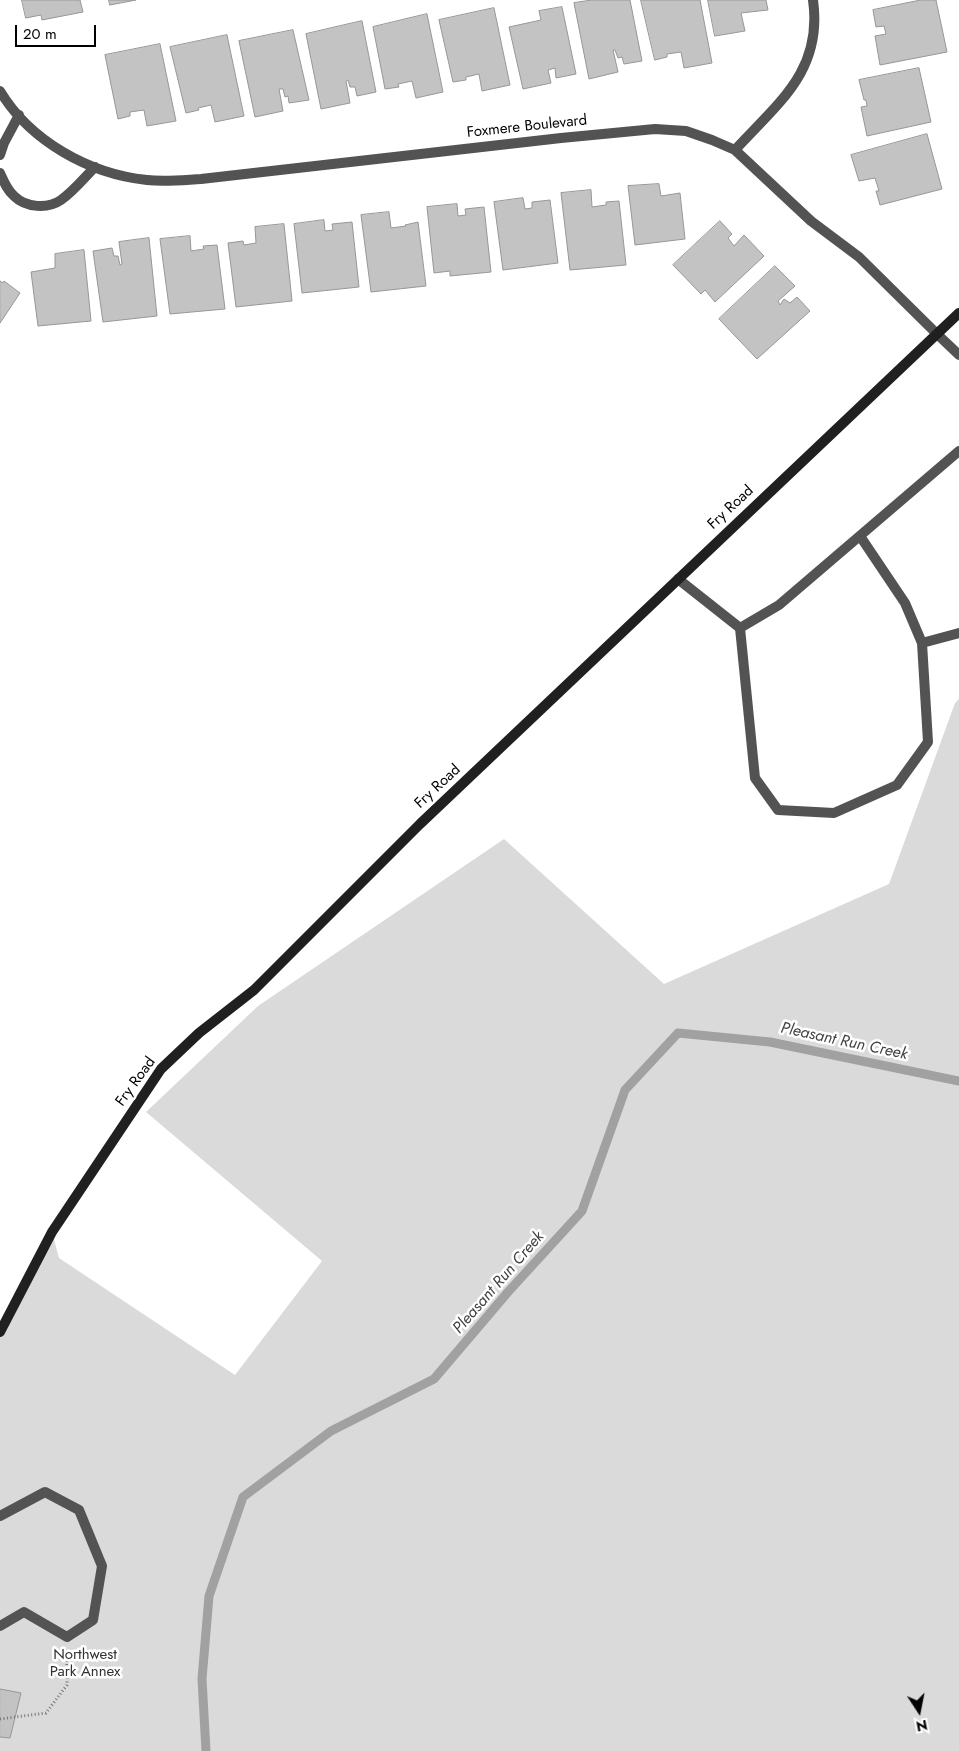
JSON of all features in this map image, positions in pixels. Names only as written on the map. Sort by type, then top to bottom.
[{"type":"street","points":[[735,150],[790,90],[802,73],[809,57],[814,35],[815,12],[813,0]]},
{"type":"street","name":"Foxmere Boulevard","points":[[0,91],[18,116],[54,147],[95,167],[145,180],[170,181],[655,129],[686,131],[735,150],[811,221],[859,257],[959,355]]},
{"type":"street","points":[[0,155],[18,116]]},
{"type":"street","points":[[0,173],[5,185],[15,197],[28,204],[45,207],[60,201],[95,167]]},
{"type":"street","name":"Fry Road","points":[[0,1332],[52,1232],[161,1069],[199,1033],[254,990],[420,824],[959,313]]},
{"type":"street","points":[[740,628],[779,605],[959,451]]},
{"type":"street","points":[[678,580],[740,628],[755,778],[778,810],[834,813],[897,785],[928,742],[922,643],[905,603],[860,536]]},
{"type":"street","points":[[922,643],[959,633]]},
{"type":"street","points":[[0,1516],[45,1492],[79,1510],[102,1566],[92,1620],[67,1637],[24,1612],[0,1626]]},
{"type":"path","points":[[0,1719],[46,1713],[67,1685],[67,1637]]},
{"type":"green space","name":"Northwest Park Annex","points":[[959,699],[959,1751],[0,1751],[0,1332],[52,1232],[59,1258],[235,1375],[322,1261],[146,1112],[258,1006],[504,839],[664,984],[889,884],[955,703]]},
{"type":"building","points":[[22,0],[80,0],[83,12],[42,20],[41,15],[26,18]]},
{"type":"building","points":[[109,0],[136,0],[110,5]]},
{"type":"building","points":[[592,0],[630,0],[642,61],[624,64],[622,57],[618,58],[615,50],[613,50],[618,72],[589,79],[574,3]]},
{"type":"building","points":[[641,0],[700,0],[712,63],[684,68],[681,52],[667,54],[667,57],[655,60]]},
{"type":"building","points":[[708,0],[766,0],[768,10],[741,13],[745,31],[715,36]]},
{"type":"building","points":[[921,0],[936,0],[947,52],[880,65],[875,36],[886,34],[884,26],[876,27],[873,10]]},
{"type":"building","points":[[562,7],[576,74],[556,78],[555,68],[548,70],[551,83],[523,89],[509,27],[541,20],[539,11]]},
{"type":"building","points":[[494,8],[510,85],[482,91],[479,74],[466,77],[466,80],[453,82],[439,20]]},
{"type":"building","points":[[427,14],[443,92],[416,98],[412,81],[398,84],[399,87],[385,89],[373,27]]},
{"type":"building","points":[[362,21],[376,92],[357,96],[355,87],[350,87],[348,80],[346,81],[350,103],[321,109],[306,34]]},
{"type":"building","points":[[293,30],[309,100],[289,103],[288,96],[285,97],[283,89],[279,89],[283,111],[255,117],[239,41]]},
{"type":"building","points":[[227,35],[244,116],[215,122],[211,105],[186,113],[170,47]]},
{"type":"building","points":[[160,44],[176,121],[147,126],[144,110],[130,112],[130,116],[118,119],[105,55]]},
{"type":"building","points":[[919,68],[931,122],[867,136],[861,107],[867,106],[859,80]]},
{"type":"building","points":[[927,134],[942,189],[880,205],[876,191],[879,191],[875,178],[859,181],[851,155]]},
{"type":"building","points":[[659,184],[661,196],[680,193],[685,239],[635,245],[628,186]]},
{"type":"building","points":[[591,190],[592,207],[606,205],[606,202],[619,201],[626,265],[570,270],[561,193]]},
{"type":"building","points":[[523,198],[525,209],[532,208],[532,202],[550,200],[558,263],[503,270],[494,202]]},
{"type":"building","points":[[457,204],[458,216],[466,215],[465,209],[484,207],[491,272],[450,276],[450,271],[434,273],[427,207]]},
{"type":"building","points":[[389,212],[391,228],[418,222],[426,286],[371,292],[361,215]]},
{"type":"building","points":[[324,220],[325,231],[333,230],[332,224],[352,222],[359,287],[302,293],[294,224]]},
{"type":"building","points":[[720,221],[732,234],[728,238],[734,246],[744,235],[764,256],[715,302],[705,290],[701,294],[673,265]]},
{"type":"building","points":[[284,224],[292,301],[236,307],[228,243],[243,241],[244,245],[256,243],[255,227]]},
{"type":"building","points":[[190,236],[191,251],[204,249],[203,246],[217,245],[225,309],[170,314],[160,239]]},
{"type":"building","points":[[149,238],[157,316],[103,322],[93,251],[112,248],[114,256],[118,256],[120,265],[122,264],[119,242]]},
{"type":"building","points":[[84,250],[91,321],[38,326],[31,272],[55,268],[55,254]]},
{"type":"building","points":[[775,266],[795,286],[778,301],[780,305],[784,299],[790,303],[797,297],[810,311],[757,359],[719,319]]},
{"type":"building","points":[[0,281],[3,283],[4,281],[20,293],[0,323]]},
{"type":"building","points":[[0,1689],[21,1693],[10,1738],[0,1737]]},
{"type":"waterway","name":"Pleasant Run Creek","points":[[206,1751],[202,1679],[209,1596],[243,1497],[331,1431],[434,1379],[508,1292],[582,1211],[625,1090],[678,1033],[770,1042],[959,1081]]}]
